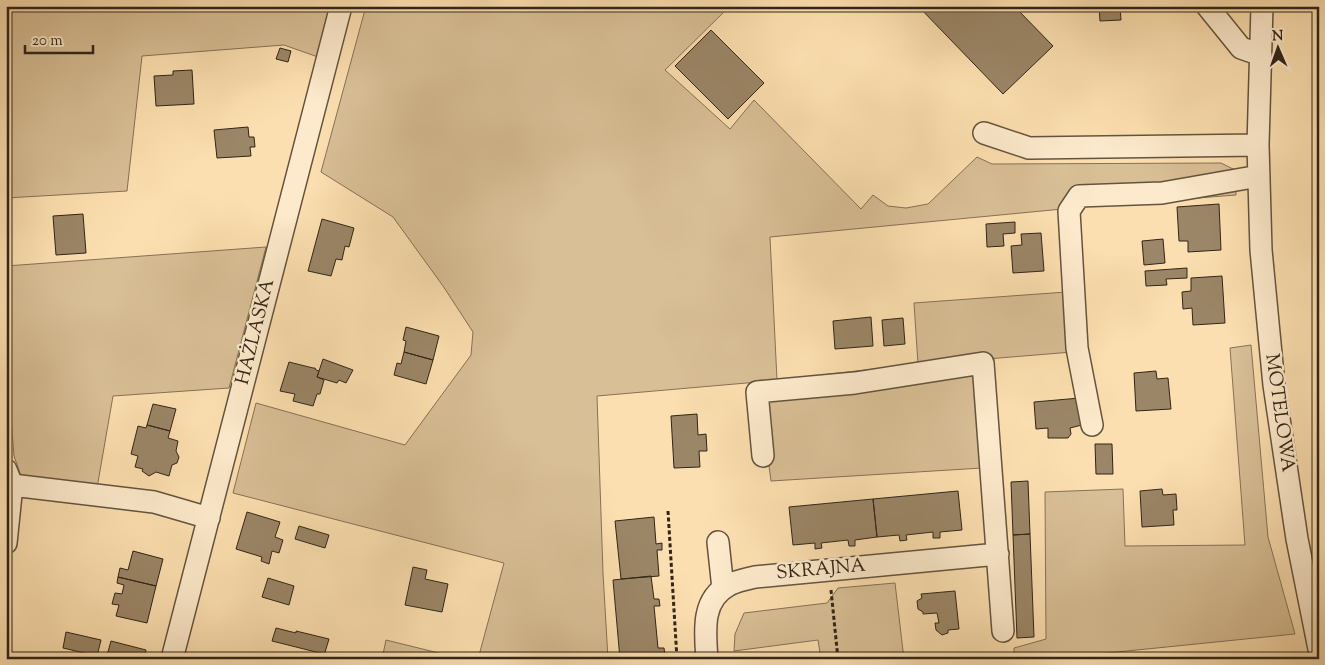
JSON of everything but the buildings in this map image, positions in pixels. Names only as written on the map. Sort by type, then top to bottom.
[{"type":"street","name":"HAŻLASKA","points":[[172,659],[341,6]]},
{"type":"street","points":[[1207,6],[1241,48],[1261,55]]},
{"type":"street","name":"MOTELOWA","points":[[1262,6],[1258,145],[1261,250],[1274,385],[1296,539],[1319,649]]},
{"type":"street","points":[[984,133],[1029,148],[1258,145]]},
{"type":"street","points":[[1092,425],[1077,348],[1069,211],[1079,196],[1162,194],[1258,176]]},
{"type":"street","points":[[763,456],[757,392],[854,383],[983,364],[1003,631]]},
{"type":"street","points":[[6,543],[9,478],[154,502],[208,518]]},
{"type":"street","points":[[718,542],[723,589]]},
{"type":"street","name":"SKRAJNA","points":[[707,659],[705,634],[708,608],[716,593],[729,584],[755,577],[998,554]]},
{"type":"path","points":[[668,511],[677,659]]},
{"type":"path","points":[[828,570],[838,659]]},
{"type":"shaded area","points":[[6,6],[331,6],[318,57],[284,45],[142,56],[127,191],[6,198]]},
{"type":"shaded area","points":[[366,6],[730,6],[665,70],[730,129],[754,100],[861,209],[873,195],[888,206],[906,208],[928,204],[977,157],[992,164],[1221,163],[1235,170],[1236,195],[1094,206],[770,237],[777,380],[918,364],[914,303],[1066,292],[1072,352],[975,360],[982,468],[771,481],[758,382],[597,396],[608,659],[478,659],[504,563],[233,493],[256,403],[405,445],[471,355],[473,332],[443,286],[393,217],[321,172]]},
{"type":"shaded area","points":[[266,247],[229,388],[113,396],[97,488],[21,476],[14,456],[6,354],[6,266]]},
{"type":"shaded area","points":[[1251,345],[1268,537],[1295,634],[1048,659],[1014,659],[1014,648],[1046,639],[1045,492],[1123,489],[1125,546],[1245,545],[1230,348]]},
{"type":"shaded area","points":[[895,583],[904,659],[821,659],[818,640],[734,651],[735,634],[744,613],[827,603],[838,588]]},
{"type":"shaded area","points":[[386,640],[463,659],[382,659]]}]
